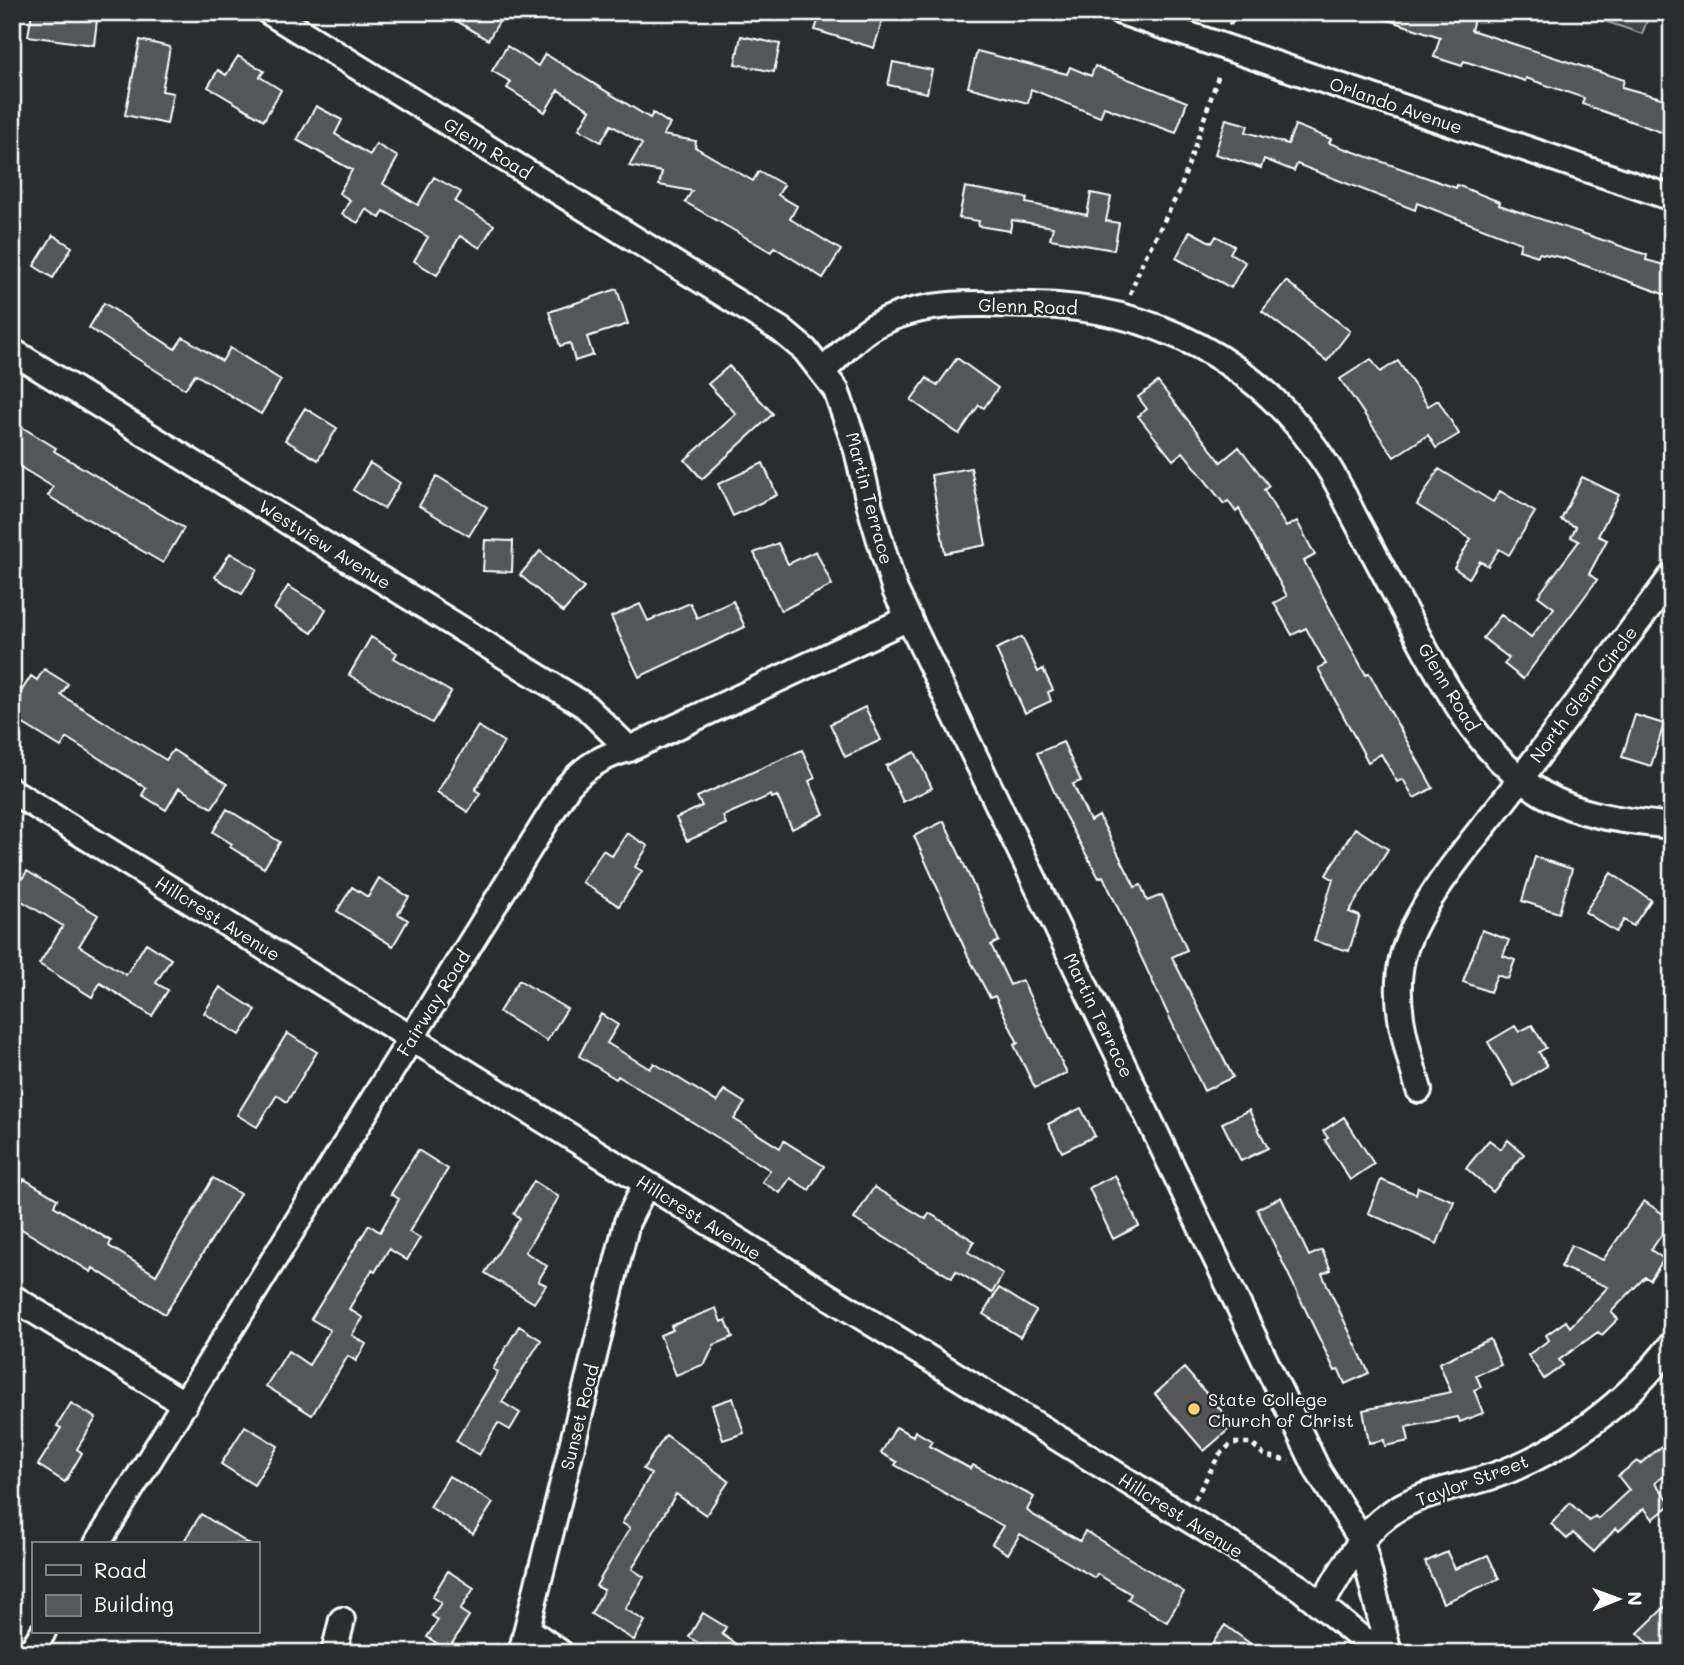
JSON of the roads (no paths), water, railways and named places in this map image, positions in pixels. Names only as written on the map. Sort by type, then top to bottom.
[{"type":"street","name":"Glenn Road","points":[[269,12],[781,330],[823,371],[876,324],[929,307],[974,304],[1061,305],[1108,311],[1170,330],[1221,356],[1266,391],[1298,425],[1325,462],[1457,708],[1493,756],[1520,779],[1569,807],[1609,819],[1672,826]]},
{"type":"street","name":"Orlando Avenue","points":[[1121,12],[1672,198]]},
{"type":"street","name":"Westview Avenue","points":[[12,351],[584,705],[629,749]]},
{"type":"street","name":"Martin Terrace","points":[[823,371],[847,414],[895,590],[1318,1471],[1361,1539],[1389,1653]]},
{"type":"street","name":"North Glenn Circle","points":[[1419,1090],[1405,1040],[1399,1005],[1402,960],[1415,928],[1448,873],[1672,576]]},
{"type":"street","name":"Fairway Road","points":[[98,1542],[568,786],[592,763],[629,749],[908,618]]},
{"type":"street","name":"Hillcrest Avenue","points":[[12,791],[1184,1517],[1321,1605],[1379,1653]]},
{"type":"street","name":"Sunset Road","points":[[524,1641],[627,1222],[646,1184]]},
{"type":"street","points":[[12,1297],[185,1404]]},
{"type":"street","name":"Taylor Street","points":[[1321,1605],[1361,1539],[1390,1513],[1410,1503],[1496,1475],[1565,1440],[1596,1418],[1654,1368],[1672,1344]]},
{"type":"street","points":[[334,1653],[342,1620]]},
{"type":"street","points":[[30,1653],[42,1634]]},
{"type":"street","points":[[524,1641],[561,1653]]},
{"type":"place","name":"State College Church of Christ","points":[[1194,1409]]}]
